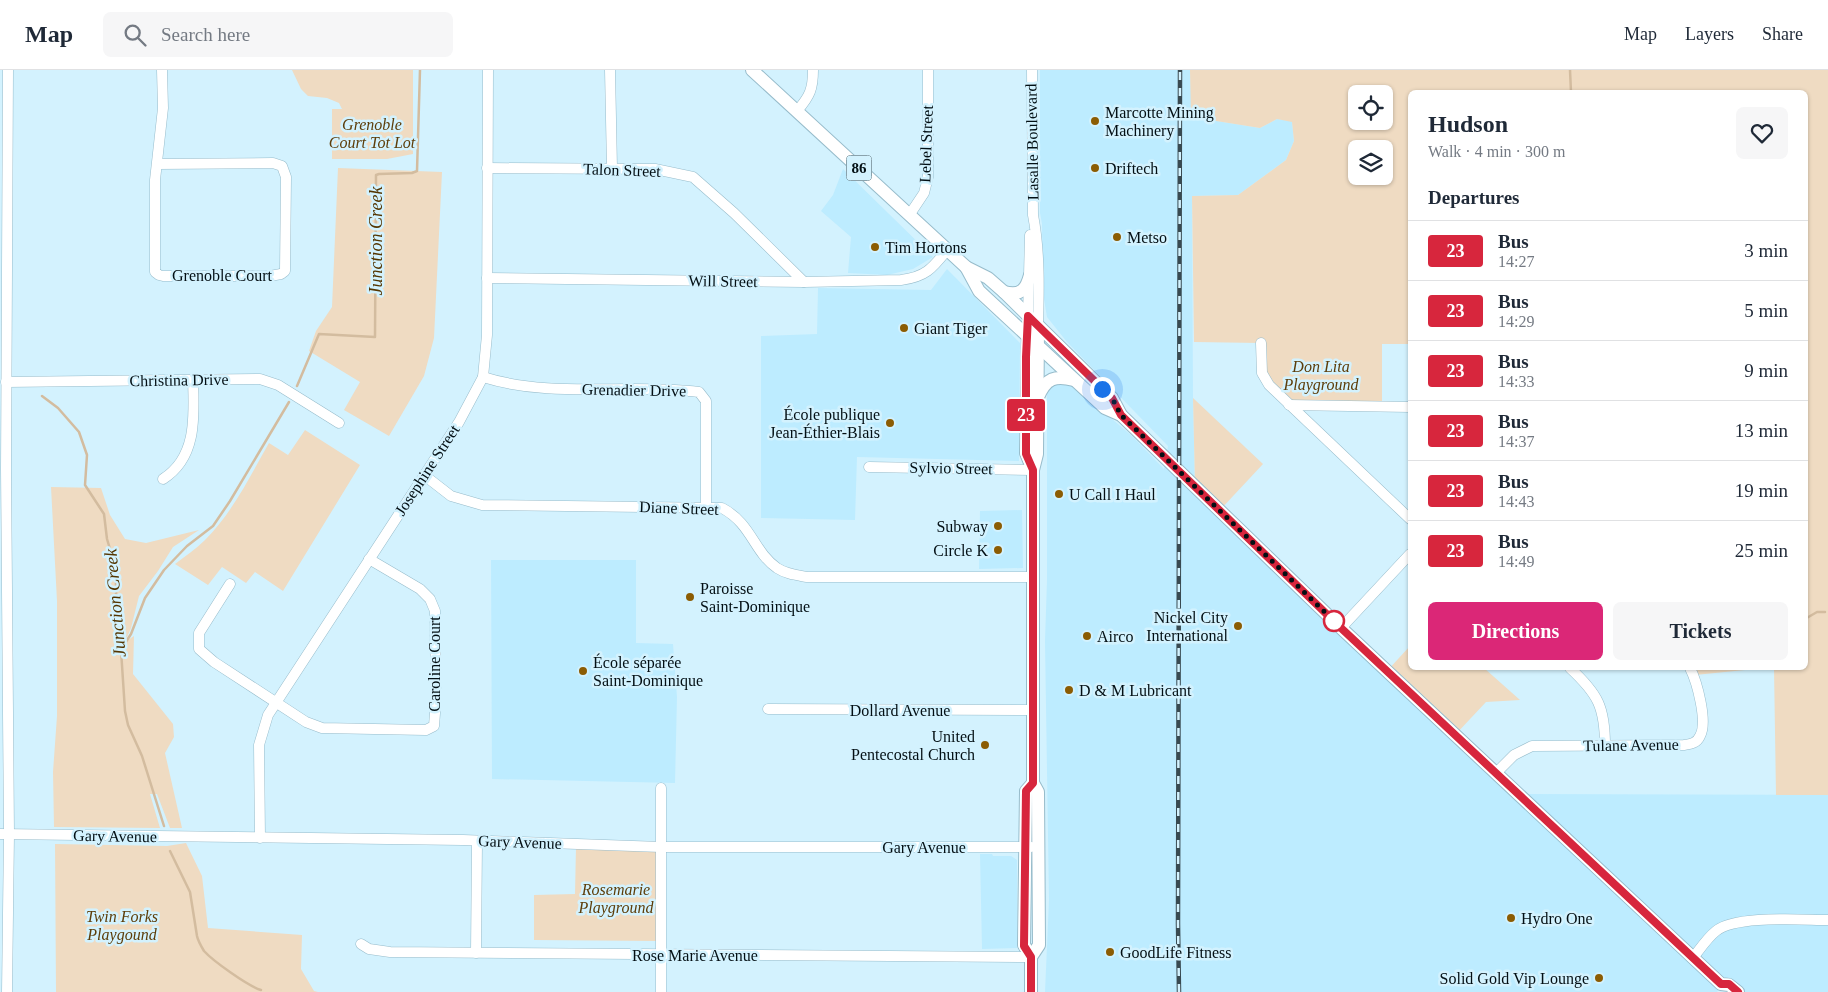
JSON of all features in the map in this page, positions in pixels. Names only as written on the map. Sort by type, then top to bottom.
[{"type":"main road","name":"86","points":[[752,70],[966,267],[988,278],[1004,292],[1112,398],[1121,415],[1341,628],[1693,958],[1721,988],[1729,984],[1738,992]]},
{"type":"main road","name":"86","points":[[966,267],[980,291],[1105,408],[1121,415]]},
{"type":"main road","points":[[1004,292],[1017,294],[1025,290],[1030,274]]},
{"type":"main road","name":"Lasalle Boulevard","points":[[1028,316],[1026,454],[1033,470]]},
{"type":"main road","name":"Lasalle Boulevard","points":[[1031,957],[1039,945],[1038,792],[1033,783],[1032,710],[1033,470],[1037,454],[1038,327]]},
{"type":"main road","points":[[1037,400],[1042,389],[1053,378],[1059,377],[1074,380]]},
{"type":"main road","name":"Lasalle Boulevard","points":[[1031,992],[1031,957],[1024,946],[1026,791],[1033,783]]},
{"type":"street","points":[[7,992],[3,715],[3,469],[6,382],[4,205],[8,70]]},
{"type":"street","name":"Grenoble Court","points":[[157,164],[273,163],[282,166],[286,177],[284,271],[276,276],[163,276],[155,272],[155,180],[163,108],[162,70]]},
{"type":"street","name":"Josephine Street","points":[[260,838],[259,745],[268,715],[459,422],[483,377],[487,335],[488,70]]},
{"type":"street","points":[[610,70],[612,168]]},
{"type":"street","points":[[798,111],[807,100],[812,87],[813,70]]},
{"type":"street","name":"Lebel Street","points":[[910,214],[924,193],[928,177],[928,70]]},
{"type":"street","name":"Lasalle Boulevard","points":[[1032,70],[1033,215],[1038,265],[1038,327]]},
{"type":"street","name":"Talon Street","points":[[487,168],[655,169],[693,177],[734,213],[804,282]]},
{"type":"street","name":"Lasalle Boulevard","points":[[1028,316],[1030,232],[1033,215]]},
{"type":"street","name":"Will Street","points":[[487,278],[804,282],[901,280],[916,278],[930,269],[947,250]]},
{"type":"street","points":[[1261,343],[1260,366],[1265,379],[1289,405],[1408,517]]},
{"type":"street","name":"Grenadier Drive","points":[[483,377],[504,384],[537,388],[672,389],[699,392],[706,401],[706,507]]},
{"type":"street","points":[[163,479],[178,465],[192,438],[194,423],[193,379]]},
{"type":"street","name":"Christina Drive","points":[[6,382],[260,379],[278,385],[339,424]]},
{"type":"street","points":[[1289,405],[1408,407]]},
{"type":"street","name":"Sylvio Street","points":[[869,466],[1033,470]]},
{"type":"street","name":"Diane Street","points":[[424,475],[451,496],[482,505],[722,508],[735,514],[764,554],[777,568],[790,574],[807,577],[1033,577]]},
{"type":"street","points":[[1341,628],[1408,556]]},
{"type":"street","name":"Caroline Court","points":[[276,702],[306,722],[322,728],[426,730],[434,726],[436,700],[435,611],[430,599],[420,589],[370,558]]},
{"type":"street","points":[[230,584],[199,633],[199,648],[214,662],[276,702]]},
{"type":"street","points":[[1572,670],[1589,687],[1601,707],[1605,746]]},
{"type":"street","name":"Tulane Avenue","points":[[1496,773],[1514,755],[1532,746],[1684,745],[1696,742],[1702,734],[1703,720],[1698,687],[1691,670]]},
{"type":"street","name":"Dollard Avenue","points":[[768,709],[1032,710]]},
{"type":"street","points":[[661,788],[661,992]]},
{"type":"street","name":"Gary Avenue","points":[[4,834],[477,841],[661,847],[1039,847]]},
{"type":"street","points":[[476,953],[477,841]]},
{"type":"street","points":[[1693,958],[1714,932],[1729,924],[1752,921],[1828,920]]},
{"type":"street","name":"Rose Marie Avenue","points":[[361,944],[369,949],[390,952],[1031,957]]},
{"type":"shaded area","points":[[1040,70],[1190,70],[1192,117],[1260,128],[1277,119],[1292,121],[1294,141],[1286,160],[1238,195],[1192,196],[1195,486],[1517,794],[1828,795],[1828,992],[1739,992],[1721,988],[1717,992],[1045,992],[1049,900],[1045,641],[1047,580],[1047,391],[1052,383],[1069,382],[1132,436],[1164,469],[1168,446],[1067,342],[1047,317],[1043,293],[1042,224],[1040,213]]},
{"type":"shaded area","points":[[843,169],[933,257],[913,269],[887,275],[848,273],[851,237],[821,211],[833,195]]},
{"type":"shaded area","points":[[947,269],[1020,343],[1019,461],[857,457],[855,520],[761,518],[761,336],[817,334],[818,288],[931,290]]},
{"type":"shaded area","points":[[1022,510],[1023,568],[979,569],[980,511]]},
{"type":"shaded area","name":"École séparée Saint-Dominique","points":[[491,560],[636,560],[636,643],[673,644],[677,697],[675,783],[492,779]]},
{"type":"shaded area","points":[[980,854],[1011,856],[1017,860],[1017,948],[982,949]]},
{"type":"green space","name":"Grenoble Court Tot Lot","points":[[292,70],[413,70],[413,154],[387,159],[332,159],[332,109],[342,109],[339,103],[327,98],[308,96],[301,89]]},
{"type":"green space","name":"Don Lita Playground","points":[[1190,70],[1828,70],[1828,795],[1776,795],[1774,670],[1808,670],[1808,90],[1408,90],[1408,344],[1382,344],[1382,407],[1289,406],[1269,385],[1260,343],[1194,342],[1192,196],[1238,195],[1286,160],[1294,141],[1292,122],[1277,119],[1260,128],[1191,117]]},
{"type":"green space","points":[[338,168],[442,172],[434,338],[424,376],[389,436],[344,410],[360,382],[309,351],[316,331],[332,307]]},
{"type":"green space","points":[[1193,398],[1263,464],[1220,510],[1195,486]]},
{"type":"green space","points":[[305,430],[360,465],[283,591],[255,572],[246,583],[222,567],[208,585],[175,564],[202,543],[224,518],[269,443],[288,455]]},
{"type":"green space","points":[[51,487],[101,488],[110,515],[125,539],[146,543],[199,530],[173,547],[139,596],[131,628],[125,642],[134,636],[133,674],[173,724],[174,737],[165,753],[182,828],[170,828],[157,794],[150,794],[160,828],[54,827],[53,772],[57,716],[57,601]]},
{"type":"green space","points":[[1408,648],[1408,670],[1486,670],[1520,700],[1486,702],[1455,735],[1387,671]]},
{"type":"green space","points":[[1692,670],[1745,670],[1695,675]]},
{"type":"green space","name":"Twin Forks Playgound","points":[[186,843],[202,876],[208,928],[302,935],[301,969],[314,991],[318,992],[56,992],[55,844],[167,846]]},
{"type":"green space","name":"Rosemarie Playground","points":[[576,847],[655,850],[657,854],[658,941],[534,940],[534,895],[575,894]]},
{"type":"waterway","name":"Junction Creek","points":[[297,386],[319,334],[375,337],[376,175],[412,173],[417,171],[420,70]]},
{"type":"waterway","points":[[1570,70],[1571,90]]},
{"type":"waterway","name":"Junction Creek","points":[[42,396],[58,408],[79,432],[87,455],[85,485],[104,514],[107,539],[116,569],[116,620],[121,650],[125,711],[128,725],[142,756],[164,826]]},
{"type":"waterway","points":[[122,648],[131,634],[145,598],[164,570],[187,546],[213,526],[289,402]]},
{"type":"waterway","points":[[1808,617],[1817,612],[1825,612]]},
{"type":"waterway","name":"Junction Creek","points":[[170,851],[190,892],[197,936],[204,951],[231,973],[261,990]]},
{"type":"railway","points":[[1179,992],[1180,70]]},
{"type":"bus line","name":"23","points":[[1031,992],[1031,957],[1024,946],[1026,791],[1033,783],[1033,470],[1026,454],[1028,316],[1112,398],[1121,415],[1341,628],[1721,984],[1729,984],[1738,992]]},
{"type":"place","name":"Marcotte Mining Machinery","points":[[1095,121]]},
{"type":"place","name":"Driftech","points":[[1095,168]]},
{"type":"place","name":"Metso","points":[[1117,237]]},
{"type":"place","name":"Tim Hortons","points":[[875,247]]},
{"type":"place","name":"Giant Tiger","points":[[904,328]]},
{"type":"place","name":"École publique Jean-Éthier-Blais","points":[[890,423]]},
{"type":"place","name":"U Call I Haul","points":[[1059,494]]},
{"type":"place","name":"Subway","points":[[998,526]]},
{"type":"place","name":"Circle K","points":[[998,550]]},
{"type":"place","name":"Paroisse Saint-Dominique","points":[[690,597]]},
{"type":"place","name":"Nickel City International","points":[[1238,626]]},
{"type":"place","name":"Airco","points":[[1087,636]]},
{"type":"place","name":"École séparée Saint-Dominique","points":[[583,671]]},
{"type":"place","name":"D & M Lubricant","points":[[1069,690]]},
{"type":"place","name":"United Pentecostal Church","points":[[985,745]]},
{"type":"place","name":"Hydro One","points":[[1511,918]]},
{"type":"place","name":"GoodLife Fitness","points":[[1110,952]]},
{"type":"place","name":"Solid Gold Vip Lounge","points":[[1599,978]]},
{"type":"route","points":[[1102,389],[1112,398],[1121,415],[1334,621]]}]
